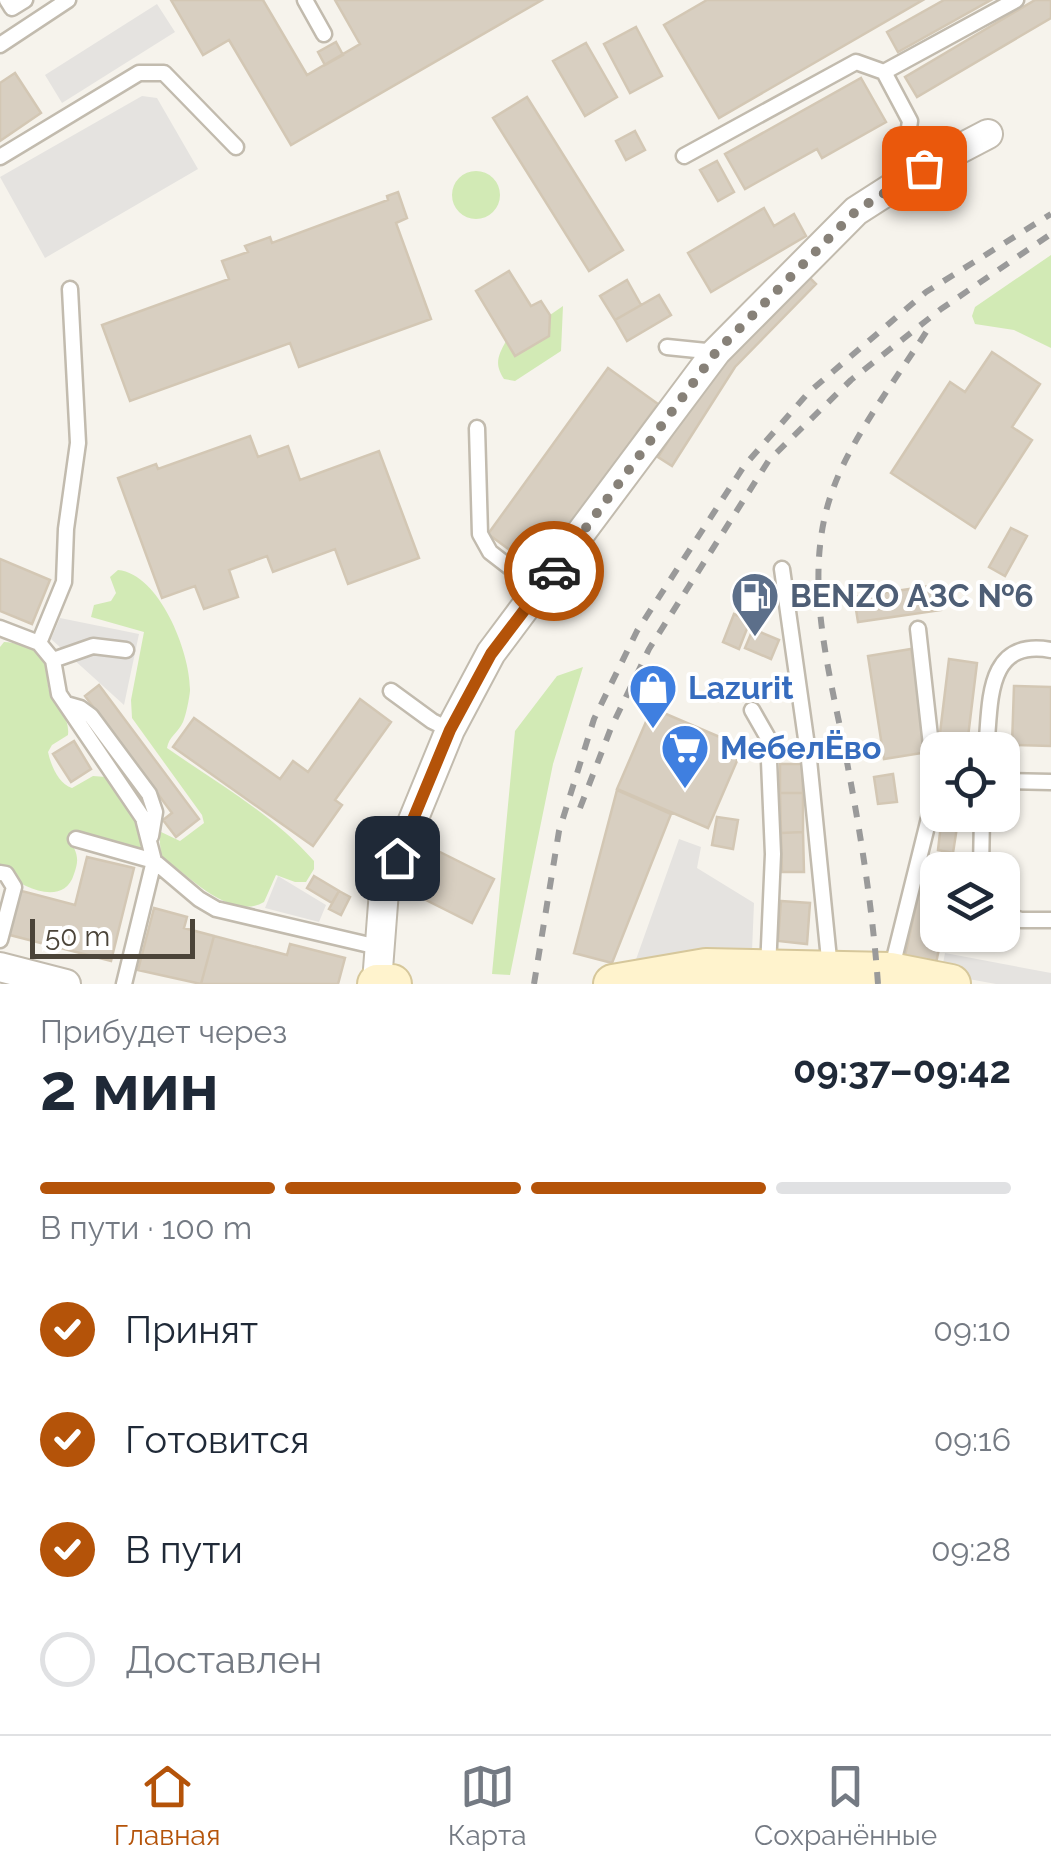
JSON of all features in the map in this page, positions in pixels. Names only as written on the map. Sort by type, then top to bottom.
[{"type":"main road","points":[[623,983],[706,968],[844,975],[890,972],[951,984]]},
{"type":"street","points":[[381,974],[384,891],[450,730],[491,654],[716,352],[856,211],[988,134]]},
{"type":"street","points":[[0,968],[66,984]]},
{"type":"lane","points":[[0,46],[68,0]]},
{"type":"lane","points":[[305,0],[324,34]]},
{"type":"lane","points":[[884,72],[1016,0]]},
{"type":"lane","points":[[684,156],[856,62],[884,72],[910,121],[901,183]]},
{"type":"lane","points":[[0,157],[140,74],[164,73],[236,146]]},
{"type":"lane","points":[[39,644],[64,582],[66,529],[78,443],[70,289]]},
{"type":"lane","points":[[667,347],[716,352]]},
{"type":"lane","points":[[477,428],[480,534],[490,552],[540,591]]},
{"type":"lane","points":[[782,569],[844,975]]},
{"type":"lane","points":[[0,628],[39,644],[53,660],[54,683],[143,818],[150,838],[154,861],[124,984]]},
{"type":"lane","points":[[890,972],[936,790],[918,630]]},
{"type":"lane","points":[[53,660],[93,646],[126,650]]},
{"type":"lane","points":[[988,732],[994,676],[1000,665],[1022,650],[1051,650]]},
{"type":"lane","points":[[391,692],[450,730]]},
{"type":"lane","points":[[752,710],[768,738],[773,854],[768,970]]},
{"type":"lane","points":[[1020,781],[1051,782]]},
{"type":"lane","points":[[76,839],[154,861],[216,909],[381,974]]},
{"type":"lane","points":[[0,873],[6,874],[14,887],[0,940]]},
{"type":"lane","points":[[1020,920],[1051,920]]},
{"type":"green space","points":[[476,171],[493,178],[500,195],[493,212],[476,219],[459,212],[452,195],[459,178]]},
{"type":"green space","points":[[1051,255],[1051,348],[1014,330],[975,324],[975,307]]},
{"type":"green space","points":[[563,306],[561,351],[515,381],[504,379],[498,360],[506,341],[516,356],[549,336],[550,315]]},
{"type":"green space","points":[[118,570],[147,585],[160,600],[185,657],[188,703],[183,722],[167,748],[244,800],[298,844],[314,861],[306,882],[276,875],[264,902],[237,906],[209,893],[161,856],[159,831],[180,841],[204,823],[132,718],[131,700],[144,632],[91,617],[94,605],[111,601],[116,593],[110,577]]},
{"type":"green space","points":[[4,642],[33,650],[46,663],[50,693],[68,729],[68,735],[48,752],[59,779],[72,788],[93,776],[106,777],[136,819],[143,845],[139,848],[81,832],[75,834],[71,842],[77,858],[74,874],[66,887],[54,892],[26,886],[0,868],[0,647]]},
{"type":"green space","points":[[583,667],[553,764],[510,975],[492,974],[515,731],[557,676]]},
{"type":"shaded area","points":[[157,4],[175,32],[62,103],[45,75]]},
{"type":"shaded area","points":[[142,96],[157,98],[198,169],[45,258],[0,177]]},
{"type":"shaded area","points":[[60,618],[139,634],[124,705],[51,639]]},
{"type":"shaded area","points":[[679,839],[701,847],[697,868],[754,903],[752,951],[634,965]]},
{"type":"shaded area","points":[[278,876],[326,905],[319,922],[265,908]]},
{"type":"shaded area","points":[[945,953],[1051,973],[1051,984],[996,984],[941,974]]},
{"type":"building","points":[[171,0],[263,0],[307,75],[360,44],[335,0],[542,0],[291,145],[229,40],[203,55]]},
{"type":"building","points":[[707,0],[923,0],[719,118],[664,25]]},
{"type":"building","points":[[944,0],[991,0],[898,52],[887,32]]},
{"type":"building","points":[[1035,0],[1051,0],[1051,18],[917,97],[905,77]]},
{"type":"building","points":[[636,27],[662,76],[630,93],[604,44]]},
{"type":"building","points":[[336,42],[343,55],[325,65],[318,52]]},
{"type":"building","points":[[586,43],[617,97],[585,116],[553,61]]},
{"type":"building","points":[[15,73],[41,113],[0,141],[0,83]]},
{"type":"building","points":[[861,78],[886,122],[822,158],[817,149],[745,189],[725,154]]},
{"type":"building","points":[[527,97],[623,250],[589,271],[493,118]]},
{"type":"building","points":[[635,131],[645,150],[626,160],[616,141]]},
{"type":"building","points":[[717,161],[734,192],[718,201],[700,170]]},
{"type":"building","points":[[398,192],[407,218],[396,223],[431,319],[299,367],[290,343],[130,401],[102,325],[229,279],[222,261],[248,252],[245,246],[270,237],[272,243],[388,200],[387,196]]},
{"type":"building","points":[[764,208],[774,226],[794,214],[806,236],[711,292],[688,253]]},
{"type":"building","points":[[509,271],[531,306],[541,301],[550,315],[549,336],[515,356],[476,291]]},
{"type":"building","points":[[804,272],[816,284],[735,367],[672,466],[658,457],[724,354]]},
{"type":"building","points":[[627,280],[641,305],[615,320],[600,296]]},
{"type":"building","points":[[659,295],[671,315],[627,341],[615,320]]},
{"type":"building","points":[[992,352],[1040,384],[1012,427],[1032,440],[975,528],[891,473],[950,382],[965,392]]},
{"type":"building","points":[[608,368],[658,404],[537,570],[488,534]]},
{"type":"building","points":[[250,436],[258,457],[288,446],[300,480],[379,451],[419,558],[348,584],[335,549],[273,572],[267,556],[229,570],[238,597],[204,609],[195,586],[162,598],[118,478],[156,464],[158,469]]},
{"type":"building","points":[[1011,528],[1027,536],[1005,576],[989,567]]},
{"type":"building","points":[[0,559],[50,580],[32,624],[0,611]]},
{"type":"building","points":[[937,585],[941,610],[858,622],[854,597]]},
{"type":"building","points":[[734,614],[750,621],[739,649],[723,642]]},
{"type":"building","points":[[753,629],[779,640],[771,659],[745,648]]},
{"type":"building","points":[[911,649],[925,732],[920,732],[920,753],[884,759],[868,656]]},
{"type":"building","points":[[949,659],[977,663],[969,732],[940,732]]},
{"type":"building","points":[[99,685],[199,819],[176,837],[163,820],[172,813],[85,696]]},
{"type":"building","points":[[1014,686],[1051,687],[1051,746],[1020,745],[1020,732],[1012,732]]},
{"type":"building","points":[[360,699],[391,722],[335,800],[342,805],[313,846],[173,747],[194,718],[280,779],[293,761],[308,772]]},
{"type":"building","points":[[652,708],[743,747],[708,828],[617,789]]},
{"type":"building","points":[[74,741],[91,769],[71,782],[53,754]]},
{"type":"building","points":[[780,764],[802,764],[803,793],[780,793]]},
{"type":"building","points":[[893,774],[897,802],[878,804],[874,777]]},
{"type":"building","points":[[617,790],[671,814],[612,963],[574,953]]},
{"type":"building","points":[[780,793],[803,793],[803,832],[781,833]]},
{"type":"building","points":[[717,817],[738,820],[733,849],[712,845]]},
{"type":"building","points":[[803,832],[804,872],[782,872],[781,833]]},
{"type":"building","points":[[940,832],[956,832],[953,852],[938,850]]},
{"type":"building","points":[[432,848],[494,879],[472,923],[410,892]]},
{"type":"building","points":[[87,857],[134,868],[111,961],[6,934],[18,890],[75,905]]},
{"type":"building","points":[[314,876],[339,891],[332,903],[307,888]]},
{"type":"building","points":[[920,887],[920,952],[938,952],[936,963],[905,956]]},
{"type":"building","points":[[339,891],[350,897],[341,915],[329,909]]},
{"type":"building","points":[[781,901],[810,903],[807,944],[778,941]]},
{"type":"building","points":[[154,908],[187,917],[184,928],[214,936],[201,984],[138,970]]},
{"type":"building","points":[[214,936],[287,955],[290,944],[345,958],[338,984],[201,984]]},
{"type":"railway","points":[[534,984],[559,831],[594,719],[637,631],[744,466],[809,392],[926,292],[1051,214]]},
{"type":"railway","points":[[580,808],[611,728],[649,649],[769,460],[851,380],[941,309],[1051,234]]},
{"type":"railway","points":[[878,984],[863,852],[822,631],[819,559],[823,524],[841,469],[930,326]]},
{"type":"way so far","points":[[554,571],[716,352],[856,211],[924,168]]},
{"type":"place","name":"BENZO АЗС №6","points":[[755,638]]},
{"type":"place","name":"Lazurit","points":[[653,730]]},
{"type":"place","name":"МебелЁво","points":[[685,790]]},
{"type":"route","points":[[397,858],[450,730],[491,654],[554,571]]}]
